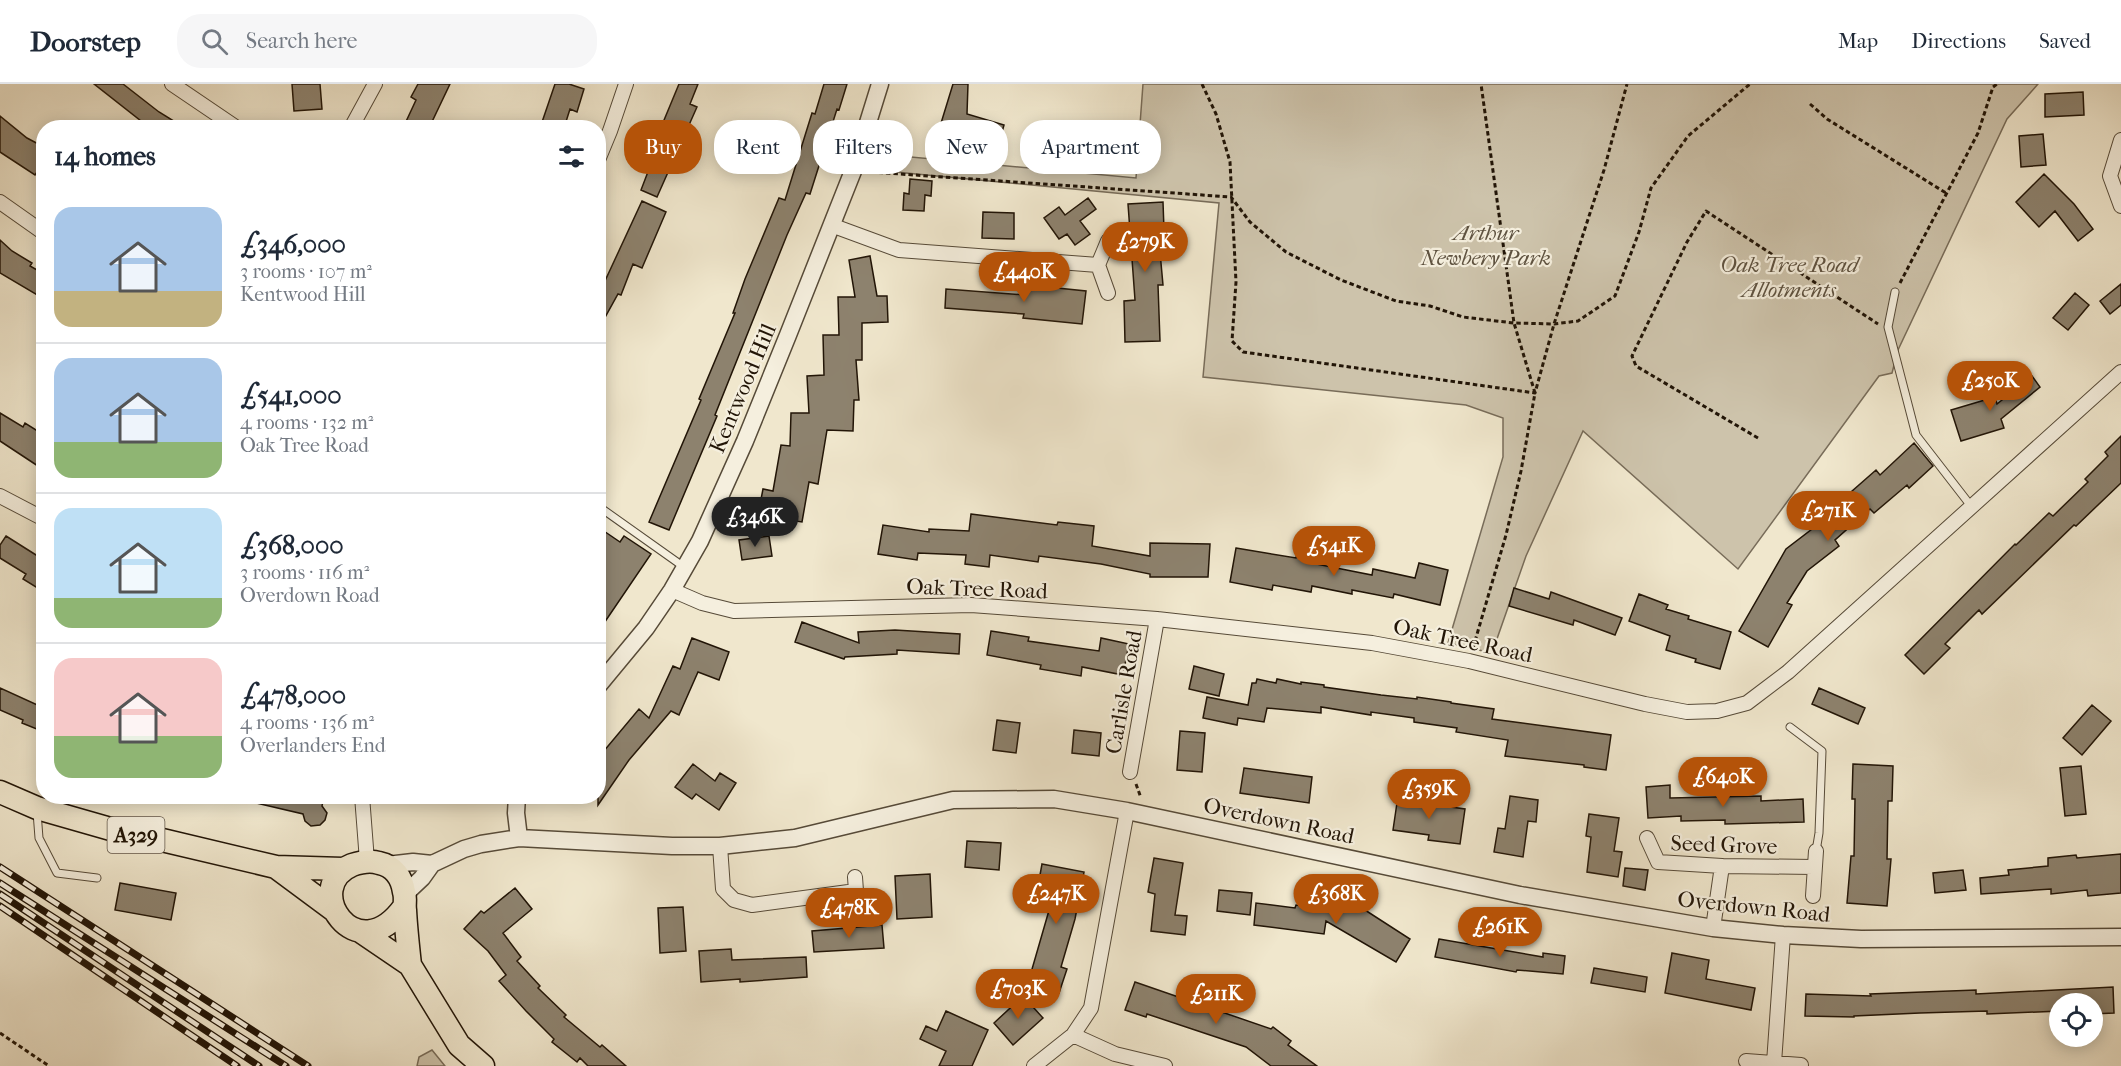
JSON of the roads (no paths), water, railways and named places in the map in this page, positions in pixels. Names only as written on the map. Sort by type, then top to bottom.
[{"type":"main road","name":"A329","points":[[0,792],[37,807],[114,830],[276,867],[344,870]]},
{"type":"main road","points":[[410,965],[405,900],[400,878],[377,863],[344,870],[338,876],[332,890],[331,898],[335,911],[345,923],[410,965],[459,1046],[483,1066]]},
{"type":"main road","name":"A329","points":[[276,867],[335,911]]},
{"type":"main road","points":[[360,931],[380,930],[394,920],[405,900]]},
{"type":"street","points":[[172,84],[225,120]]},
{"type":"street","points":[[355,120],[375,84]]},
{"type":"street","points":[[606,141],[626,84]]},
{"type":"street","name":"Kentwood Hill","points":[[606,676],[646,628],[686,568],[745,441],[853,171],[880,84]]},
{"type":"street","points":[[2121,140],[2110,176],[2121,206]]},
{"type":"street","points":[[0,202],[36,227]]},
{"type":"street","points":[[831,225],[899,250],[1098,265]]},
{"type":"street","points":[[1108,241],[1098,265],[1108,293]]},
{"type":"street","name":"Oak Tree Road","points":[[672,590],[702,603],[734,611],[971,605],[1157,620],[1372,643],[1469,660],[1645,704],[1687,712],[1717,711],[1747,703],[1788,672],[2121,372]]},
{"type":"street","points":[[0,496],[36,515]]},
{"type":"street","name":"Carlisle Road","points":[[1130,772],[1157,620]]},
{"type":"street","name":"Overdown Road","points":[[377,863],[432,864],[481,844],[519,838],[672,846],[720,846],[795,838],[953,801],[1054,799],[1127,811],[1520,895],[1713,928],[1861,939],[2121,937]]},
{"type":"street","points":[[364,804],[377,863]]},
{"type":"street","points":[[517,804],[519,838]]},
{"type":"street","points":[[1034,1066],[1073,1035],[1091,1008],[1127,811]]},
{"type":"street","name":"Seed Grove","points":[[1647,838],[1658,862],[1722,866],[1814,867]]},
{"type":"street","points":[[720,846],[723,889],[734,900],[752,904],[856,891],[855,877]]},
{"type":"street","points":[[1813,896],[1816,851]]},
{"type":"street","name":"Overdown Road","points":[[405,900],[432,864]]},
{"type":"street","points":[[1713,928],[1722,866]]},
{"type":"street","points":[[1774,1063],[1783,935]]},
{"type":"street","points":[[1073,1035],[1115,1054],[1165,1066]]},
{"type":"street","points":[[1746,1060],[1801,1065]]},
{"type":"lane","points":[[1895,292],[1888,327],[1916,435],[1971,506]]},
{"type":"lane","points":[[606,512],[686,568]]},
{"type":"lane","points":[[1790,727],[1822,751],[1819,833],[1816,851]]},
{"type":"lane","points":[[37,807],[39,838],[57,873],[97,878]]},
{"type":"railway","points":[[0,867],[308,1066]]},
{"type":"railway","points":[[0,883],[286,1066]]},
{"type":"railway","points":[[0,894],[259,1066]]},
{"type":"railway","points":[[0,906],[237,1066]]},
{"type":"park label","name":"Arthur Newbery Park","points":[[1486,244]]},
{"type":"park label","name":"Oak Tree Road Allotments","points":[[1789,276]]}]
